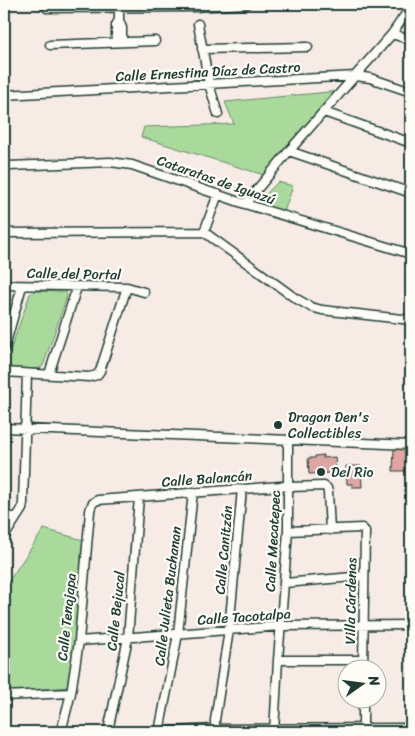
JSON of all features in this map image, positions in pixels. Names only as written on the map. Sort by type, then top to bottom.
[{"type":"street","points":[[47,8],[247,4]]},
{"type":"street","points":[[245,204],[392,34],[411,6]]},
{"type":"street","points":[[119,7],[118,20],[122,28],[119,42]]},
{"type":"street","points":[[198,24],[208,84],[218,114]]},
{"type":"street","points":[[392,34],[411,40]]},
{"type":"street","points":[[50,45],[155,41]]},
{"type":"street","points":[[202,49],[308,47]]},
{"type":"street","name":"Calle Ernestina Díaz de Castro","points":[[4,95],[356,76],[370,78],[411,92]]},
{"type":"street","points":[[324,112],[411,143]]},
{"type":"street","points":[[290,151],[411,193]]},
{"type":"street","name":"Cataratas de Iguazú","points":[[9,166],[122,163],[142,168],[245,204],[411,254]]},
{"type":"street","points":[[204,232],[218,194]]},
{"type":"street","points":[[4,232],[204,232],[295,298],[311,307],[322,310],[411,320]]},
{"type":"street","name":"Calle del Portal","points":[[4,285],[127,288],[144,292]]},
{"type":"street","points":[[4,350],[22,286]]},
{"type":"street","points":[[48,374],[77,287]]},
{"type":"street","points":[[4,372],[89,377],[97,375],[100,371],[127,288]]},
{"type":"street","points":[[4,537],[22,509],[23,503],[27,374]]},
{"type":"street","points":[[4,428],[411,445]]},
{"type":"street","name":"Calle Mecatepec","points":[[275,731],[278,660],[288,531],[289,440]]},
{"type":"street","name":"Calle Balancán","points":[[92,504],[98,500],[193,492],[281,486],[323,486],[326,487],[329,497],[330,530]]},
{"type":"street","name":"Calle Canitzán","points":[[214,731],[229,630],[242,489]]},
{"type":"street","name":"Calle Julieta Buchanan","points":[[159,732],[178,634],[193,492]]},
{"type":"street","name":"Calle Bejucal","points":[[109,726],[128,638],[139,497]]},
{"type":"street","name":"Calle Tenajapa","points":[[61,732],[71,692],[79,641],[92,504]]},
{"type":"street","points":[[4,517],[16,518]]},
{"type":"street","name":"Villa Cárdenas","points":[[330,530],[362,528],[366,533],[363,658]]},
{"type":"street","points":[[288,531],[330,530]]},
{"type":"street","points":[[285,582],[364,576]]},
{"type":"street","name":"Calle Tacotalpa","points":[[79,641],[281,626],[411,625]]},
{"type":"street","points":[[278,660],[338,663]]},
{"type":"street","points":[[4,696],[71,692]]},
{"type":"street","points":[[363,708],[363,728]]},
{"type":"street","points":[[154,732],[363,728],[383,730],[411,728]]},
{"type":"green space","points":[[339,91],[264,175],[141,137],[144,127],[234,124],[225,102]]},
{"type":"green space","points":[[278,182],[293,186],[284,212],[257,203]]},
{"type":"green space","points":[[35,291],[66,292],[67,296],[43,366],[38,369],[9,368],[6,363],[30,294]]},
{"type":"green space","points":[[44,529],[83,540],[70,687],[4,692],[4,588]]},
{"type":"building","points":[[394,449],[411,450],[411,471],[393,471]]},
{"type":"building","points":[[323,455],[323,458],[335,457],[336,470],[330,471],[330,473],[309,474],[308,458]]},
{"type":"building","points":[[346,466],[361,466],[362,487],[352,487],[352,484],[347,484]]},
{"type":"place","name":"Dragon Den's Collectibles","points":[[278,425]]},
{"type":"place","name":"Del Rio","points":[[321,472]]}]
